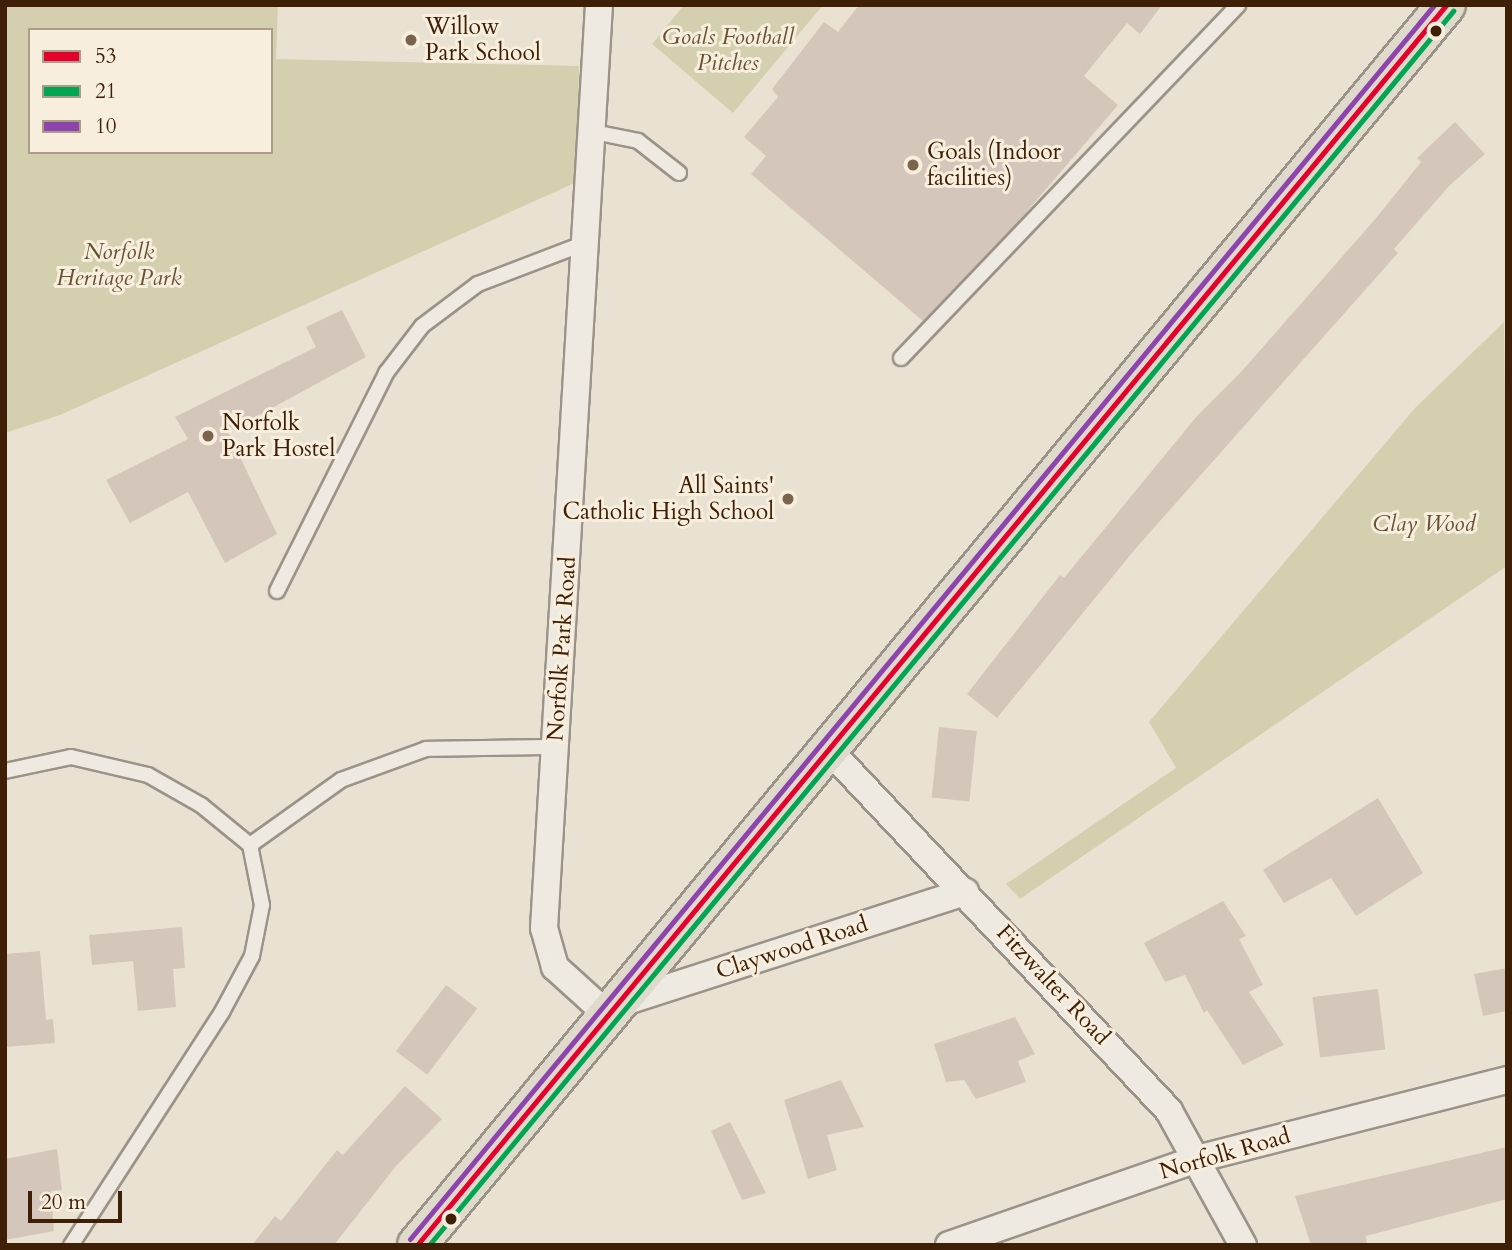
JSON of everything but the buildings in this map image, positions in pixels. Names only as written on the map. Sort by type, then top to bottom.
[{"type":"main road","points":[[417,1245],[830,751],[1446,5]]},
{"type":"street","name":"Norfolk Park Road","points":[[599,5],[589,131],[588,242],[544,928],[555,967],[613,1009]]},
{"type":"street","name":"Fitzwalter Road","points":[[830,751],[965,891],[1169,1111],[1243,1245]]},
{"type":"street","name":"Claywood Road","points":[[613,1009],[965,891]]},
{"type":"street","name":"Norfolk Road","points":[[949,1245],[1197,1159],[1507,1080]]},
{"type":"lane","points":[[901,358],[1238,5]]},
{"type":"lane","points":[[589,131],[638,141],[680,173]]},
{"type":"lane","points":[[277,591],[386,373],[422,326],[478,284],[588,242]]},
{"type":"lane","points":[[250,845],[341,780],[426,750],[555,747]]},
{"type":"lane","points":[[5,771],[71,757],[148,775],[201,805],[250,845],[262,905],[253,956],[222,1012],[71,1245]]},
{"type":"green space","name":"Norfolk Heritage Park","points":[[5,5],[278,5],[276,59],[579,66],[577,182],[60,415],[5,433]]},
{"type":"green space","name":"Goals Football Pitches","points":[[684,5],[823,5],[733,113],[652,44]]},
{"type":"green space","name":"Clay Wood","points":[[1504,322],[1507,566],[1020,899],[1006,884],[1176,768],[1149,722],[1415,408]]},
{"type":"transit line","name":"10","points":[[410,1239],[1434,5]]},
{"type":"transit line","name":"53","points":[[417,1245],[1446,5]]},
{"type":"transit line","name":"21","points":[[429,1245],[1453,11]]},
{"type":"place","name":"Willow Park School","points":[[411,40]]},
{"type":"place","name":"Goals (Indoor facilities)","points":[[913,165]]},
{"type":"place","name":"Norfolk Park Hostel","points":[[208,436]]},
{"type":"place","name":"All Saints' Catholic High School","points":[[788,499]]}]
